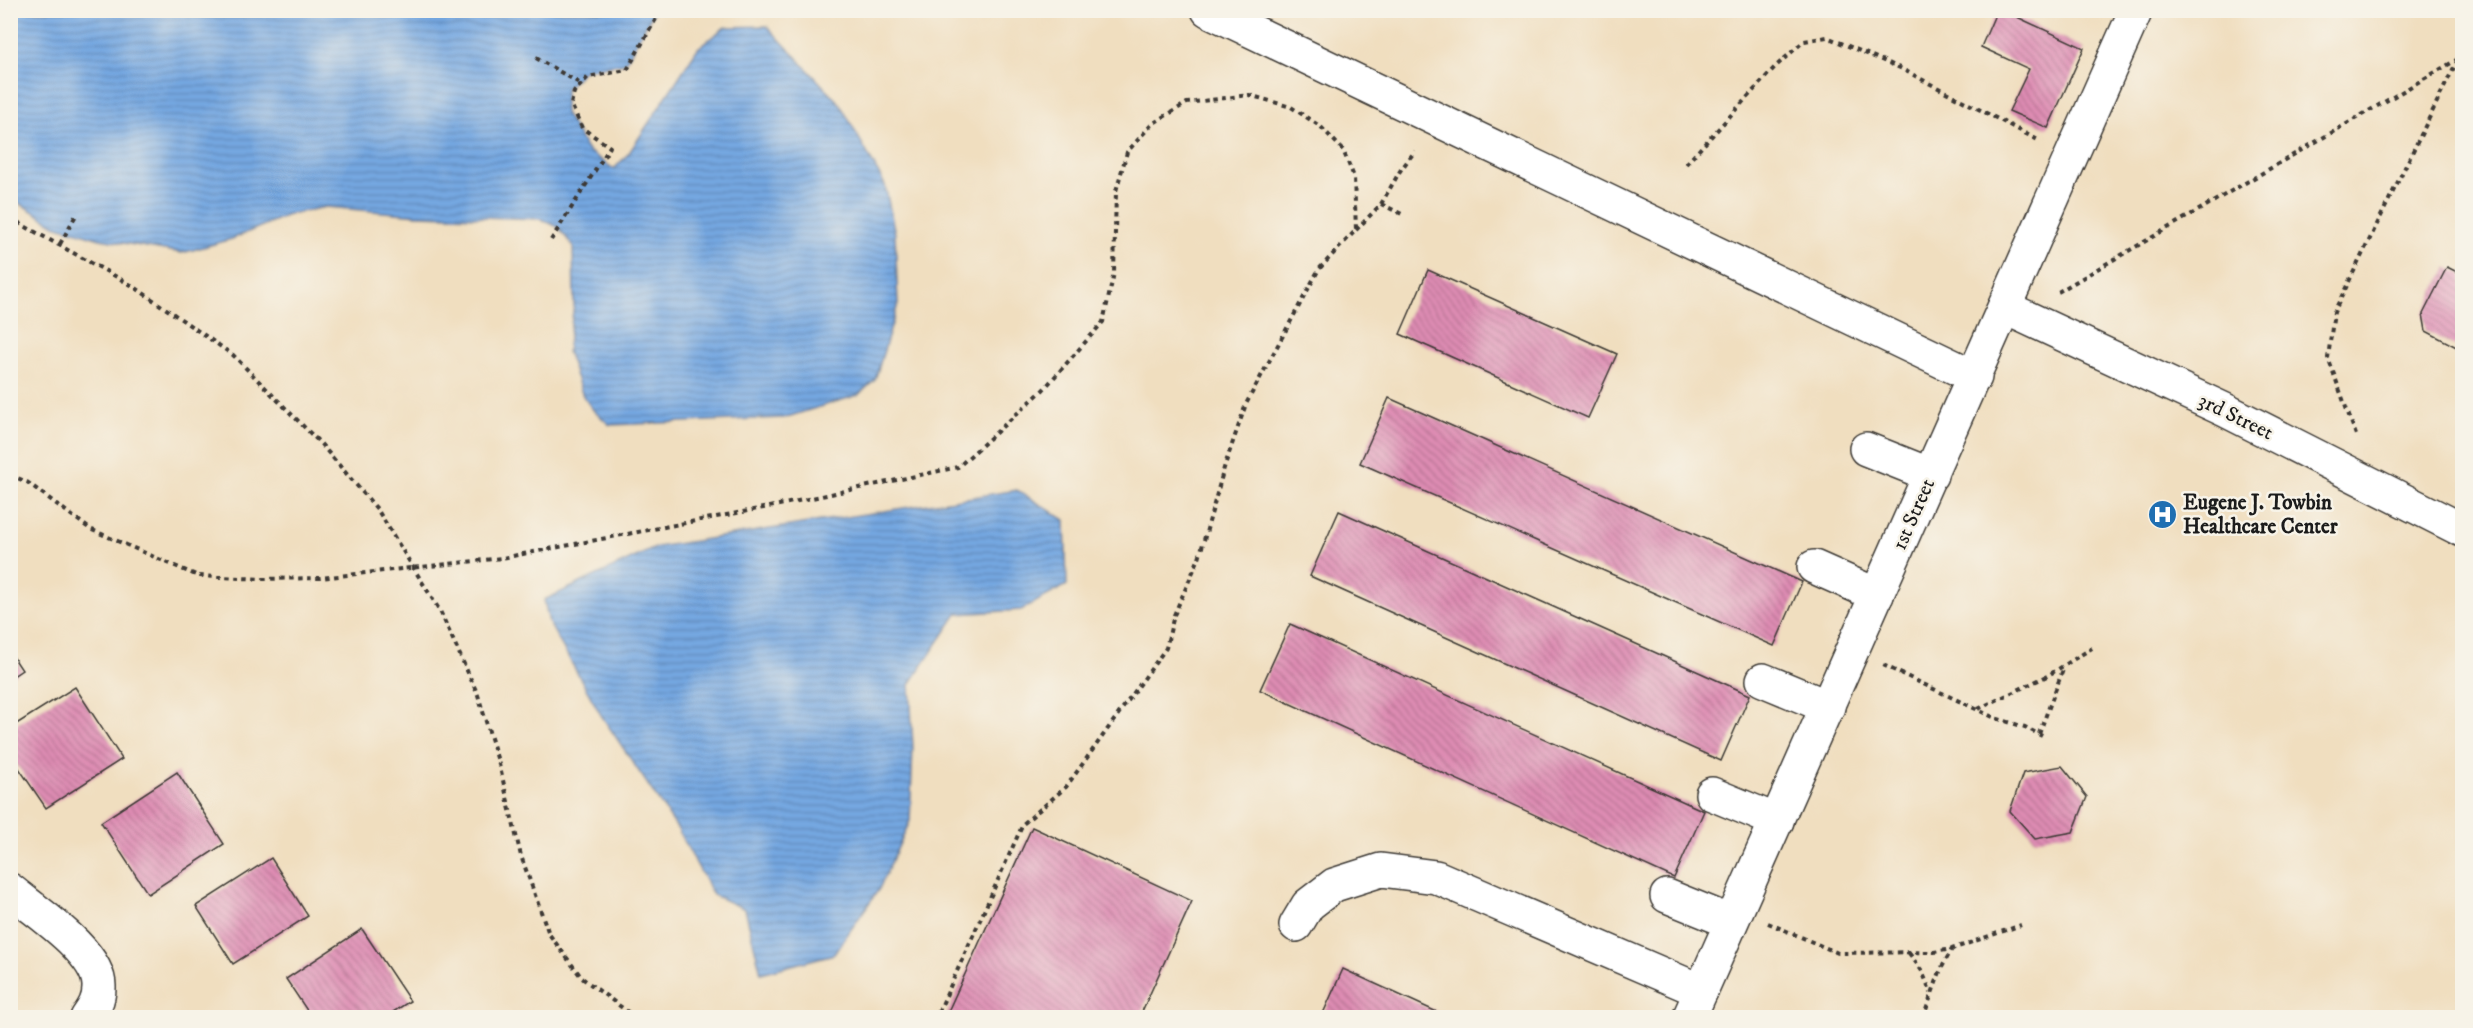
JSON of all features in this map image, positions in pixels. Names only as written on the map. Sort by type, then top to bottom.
[{"type":"street","points":[[1208,10],[1975,377]]},
{"type":"street","name":"1st Street","points":[[1695,1004],[2006,308],[2136,10]]},
{"type":"street","name":"3rd Street","points":[[2006,308],[2225,410],[2463,530]]},
{"type":"street","points":[[1866,449],[1931,475]]},
{"type":"street","points":[[1814,567],[1877,595]]},
{"type":"street","points":[[1763,680],[1828,707]]},
{"type":"street","points":[[1712,794],[1777,821]]},
{"type":"street","points":[[1296,925],[1308,905],[1334,885],[1381,870],[1436,877],[1695,1004]]},
{"type":"street","points":[[10,890],[82,950],[95,969],[100,987],[96,1004],[87,1017]]},
{"type":"street","points":[[1666,896],[1731,922]]},
{"type":"path","points":[[551,240],[610,147],[582,128],[571,104],[574,92],[588,77],[627,70],[661,10]]},
{"type":"path","points":[[1686,164],[1775,67],[1804,41],[1827,37],[1900,68],[2016,129]]},
{"type":"path","points":[[2358,439],[2344,407],[2328,358],[2334,312],[2463,51]]},
{"type":"path","points":[[536,58],[581,84]]},
{"type":"path","points":[[2058,292],[2460,60]]},
{"type":"path","points":[[10,475],[27,482],[90,529],[198,576],[263,579],[320,578],[502,558],[779,505],[958,467],[1043,390],[1103,322],[1114,273],[1116,191],[1127,153],[1152,124],[1186,103],[1249,95],[1291,106],[1322,127],[1343,150],[1354,177],[1356,230]]},
{"type":"path","points":[[936,1017],[1023,824],[1066,787],[1133,697],[1166,648],[1174,615],[1199,558],[1224,468],[1246,404],[1319,269],[1382,204],[1400,171],[1416,151]]},
{"type":"path","points":[[1382,204],[1404,215]]},
{"type":"path","points":[[60,244],[76,215]]},
{"type":"path","points":[[10,218],[133,286],[233,355],[320,443],[377,510],[440,611],[478,695],[500,768],[521,856],[549,934],[582,978],[636,1017]]},
{"type":"path","points":[[1978,709],[2064,666],[2092,648]]},
{"type":"path","points":[[1853,650],[1995,718],[2025,727],[2040,735],[2064,666]]},
{"type":"path","points":[[1765,921],[1838,953],[1934,952],[1952,949],[2021,924]]},
{"type":"path","points":[[1923,1017],[1941,969],[1952,949]]},
{"type":"path","points":[[1908,953],[1923,971],[1931,994]]},
{"type":"water","points":[[10,11],[654,11],[625,63],[585,70],[565,89],[565,113],[587,150],[614,169],[629,153],[698,48],[725,27],[767,26],[840,104],[885,185],[895,234],[898,304],[875,380],[858,395],[784,418],[610,425],[594,411],[583,396],[567,351],[574,305],[573,246],[558,227],[541,219],[418,215],[326,207],[290,214],[232,239],[182,253],[100,239],[55,225],[11,198]]},
{"type":"water","points":[[1017,490],[1065,520],[1067,585],[1021,610],[957,614],[910,684],[913,748],[910,821],[879,889],[834,954],[761,973],[745,909],[713,895],[677,828],[601,715],[549,623],[544,600],[657,547]]},
{"type":"building","points":[[1997,10],[2002,10],[2084,48],[2048,128],[2009,111],[2029,69],[1981,47]]},
{"type":"building","points":[[2447,267],[2461,274],[2462,270],[2462,350],[2426,331],[2423,314]]},
{"type":"building","points":[[1428,270],[1617,354],[1588,418],[1400,334]]},
{"type":"building","points":[[1389,398],[1802,582],[1774,646],[1360,463]]},
{"type":"building","points":[[1339,511],[1750,695],[1721,761],[1310,576]]},
{"type":"building","points":[[1290,624],[1704,811],[1674,878],[1260,690]]},
{"type":"building","points":[[10,652],[22,670],[10,678]]},
{"type":"building","points":[[75,687],[122,759],[46,808],[10,755],[10,728]]},
{"type":"building","points":[[2062,766],[2087,797],[2073,832],[2035,839],[2010,811],[2023,773]]},
{"type":"building","points":[[177,772],[224,844],[148,894],[101,822]]},
{"type":"building","points":[[1032,827],[1192,901],[1139,1018],[945,1018]]},
{"type":"building","points":[[271,858],[308,916],[233,964],[196,906]]},
{"type":"building","points":[[362,929],[410,1001],[384,1018],[312,1018],[286,979]]},
{"type":"building","points":[[1343,969],[1450,1018],[1321,1018]]},
{"type":"place","name":"Eugene J. Towbin Healthcare Center","points":[[2162,514]]}]
